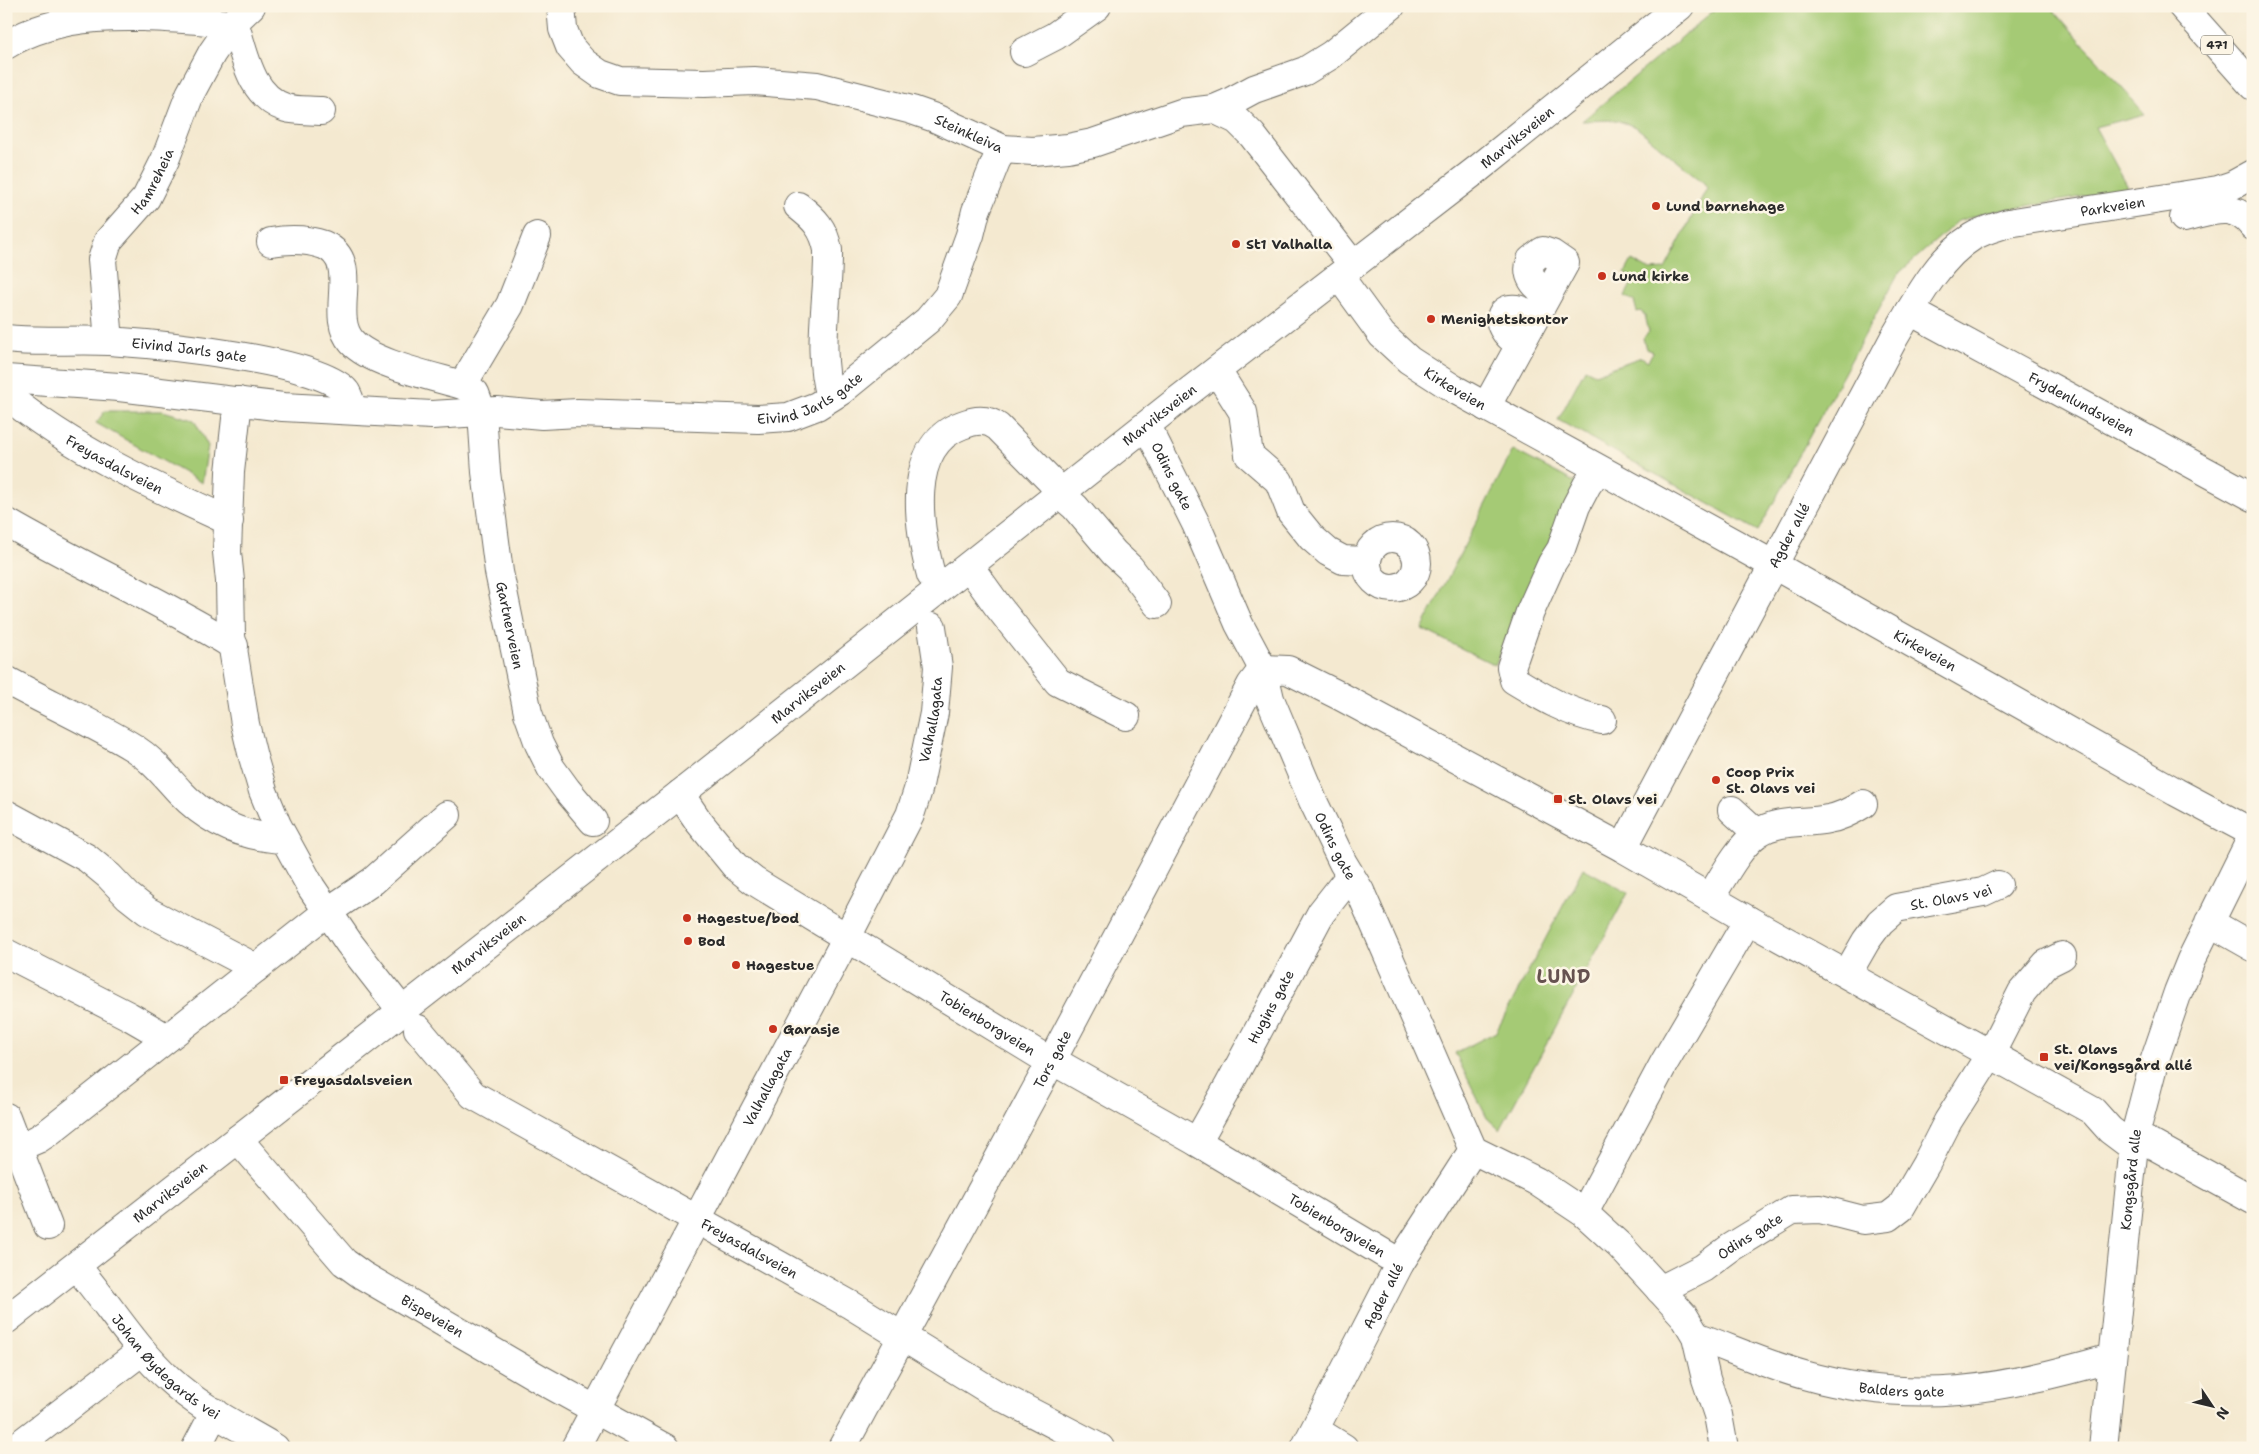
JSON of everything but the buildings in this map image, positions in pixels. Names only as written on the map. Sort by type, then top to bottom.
[{"type":"street","name":"Steinkleiva","points":[[561,6],[563,30],[570,48],[583,62],[600,74],[620,81],[704,83],[754,81],[817,86],[912,110],[935,118],[1003,149],[1033,151],[1068,148],[1093,143],[1181,113],[1214,109],[1254,89],[1305,71],[1330,55],[1391,6]]},
{"type":"street","points":[[1024,52],[1055,36],[1097,6]]},
{"type":"street","name":"Marviksveien","points":[[6,1320],[238,1138],[410,1020],[680,794],[1060,494],[1479,168],[1680,6]]},
{"type":"street","name":"471","points":[[2182,6],[2252,86]]},
{"type":"street","points":[[6,45],[44,27],[70,20],[124,18],[199,20],[242,15]]},
{"type":"street","points":[[242,15],[236,28],[254,80],[261,92],[273,102],[287,108],[321,111]]},
{"type":"street","name":"Hamreheia","points":[[109,341],[102,260],[108,241],[146,198],[165,160],[190,94],[212,53],[242,15]]},
{"type":"street","points":[[1214,109],[1237,120],[1252,135],[1346,271]]},
{"type":"street","name":"Eivind Jarls gate","points":[[6,379],[119,387],[283,407],[432,415],[482,412],[758,419],[788,416],[817,406],[830,397],[928,320],[948,296],[970,235],[976,211],[996,161],[1003,149]]},
{"type":"street","name":"Parkveien","points":[[1972,237],[1988,229],[2033,218],[2218,190],[2233,185],[2253,174]]},
{"type":"street","points":[[798,206],[819,224],[825,236],[828,250],[823,348],[826,384],[830,397]]},
{"type":"street","points":[[2184,218],[2234,210],[2246,217],[2253,226]]},
{"type":"street","points":[[465,386],[469,374],[517,291],[537,236]]},
{"type":"street","name":"Agder allé","points":[[1623,848],[1772,564],[1894,338],[1940,267],[1956,249],[1972,237]]},
{"type":"street","points":[[271,242],[300,240],[318,243],[332,249],[339,257],[343,273],[342,304],[344,331],[352,342],[365,351],[401,367],[465,386],[475,393],[482,412]]},
{"type":"street","name":"Kirkeveien","points":[[1346,271],[1382,335],[1402,354],[1454,389],[1598,470],[1772,564],[2253,834]]},
{"type":"street","points":[[1486,407],[1520,344],[1508,337],[1502,329],[1500,322],[1502,315],[1507,309],[1515,307],[1524,310],[1541,306]]},
{"type":"street","name":"Frydenlundsveien","points":[[1910,312],[2253,497]]},
{"type":"street","name":"Eivind Jarls gate","points":[[6,339],[109,341],[218,353],[295,367],[331,382],[346,392],[353,410]]},
{"type":"street","points":[[1217,371],[1243,412],[1249,456],[1279,481],[1291,512],[1300,526],[1328,552],[1343,560],[1366,561]]},
{"type":"street","name":"Freyasdalsveien","points":[[6,395],[78,446],[140,479],[229,522]]},
{"type":"street","name":"Freyasdalsveien","points":[[238,401],[230,472],[227,552],[234,646],[245,724],[252,757],[263,791],[284,838],[311,887],[349,943],[410,1020],[472,1095],[851,1305],[994,1393],[1100,1448]]},
{"type":"street","name":"Gartnerveien","points":[[482,412],[486,472],[499,572],[528,713],[539,744],[551,768],[593,821]]},
{"type":"street","points":[[931,575],[924,548],[921,512],[922,474],[931,451],[938,442],[959,426],[977,420],[993,423],[1027,455],[1051,481],[1060,494],[1075,507],[1114,553],[1130,568],[1157,604]]},
{"type":"street","name":"Odins gate","points":[[1147,426],[1196,524],[1239,624],[1263,669],[1270,699],[1313,801],[1350,876],[1360,891],[1404,990],[1448,1097],[1473,1150]]},
{"type":"street","points":[[1598,470],[1587,485],[1576,506],[1561,550],[1552,563],[1530,612],[1511,667],[1514,680],[1546,700],[1588,718],[1602,720]]},
{"type":"street","points":[[6,522],[75,560],[138,591],[234,646]]},
{"type":"street","points":[[969,566],[997,605],[1058,682],[1126,716]]},
{"type":"street","name":"Valhallagata","points":[[575,1448],[910,815],[918,790],[934,713],[938,667],[932,627]]},
{"type":"street","points":[[1263,669],[1288,670],[1330,691],[1623,848],[1748,920],[2094,1111],[2118,1111],[2136,1133],[2253,1200]]},
{"type":"street","name":"Tors gate","points":[[842,1448],[1051,1062],[1251,685],[1263,669]]},
{"type":"street","points":[[6,680],[134,748],[155,763],[196,809],[215,821],[235,830],[263,838],[284,838]]},
{"type":"street","name":"Tobienborgveien","points":[[680,794],[699,822],[735,866],[754,881],[846,939],[903,971],[1051,1062],[1064,1067],[1196,1142],[1400,1263]]},
{"type":"street","points":[[1710,898],[1743,849],[1757,833],[1779,824],[1829,819],[1850,812],[1863,804]]},
{"type":"street","points":[[1732,810],[1757,833]]},
{"type":"street","points":[[6,814],[87,858],[147,911],[256,968]]},
{"type":"street","points":[[17,1148],[38,1139],[50,1131],[327,912],[373,881],[447,815]]},
{"type":"street","name":"Kongsgård alle","points":[[2102,1448],[2136,1133],[2154,1062],[2178,992],[2209,922],[2253,834]]},
{"type":"street","name":"Hugins gate","points":[[1196,1142],[1229,1085],[1313,928],[1334,895],[1350,876]]},
{"type":"street","name":"St. Olavs vei","points":[[1847,974],[1866,941],[1880,922],[1896,908],[1983,892],[1998,885]]},
{"type":"street","points":[[1584,1213],[1631,1123],[1748,920]]},
{"type":"street","points":[[2209,922],[2253,947]]},
{"type":"street","points":[[6,953],[167,1038]]},
{"type":"street","points":[[1991,1053],[2022,992],[2046,964],[2062,956]]},
{"type":"street","name":"Odins gate","points":[[1660,1290],[1702,1268],[1730,1248],[1792,1210],[1820,1209],[1863,1220],[1888,1217],[1901,1207],[1948,1121],[1991,1053]]},
{"type":"street","points":[[6,1117],[48,1226]]},
{"type":"street","name":"Bispeveien","points":[[238,1138],[344,1262],[362,1275],[542,1380],[596,1408],[665,1448]]},
{"type":"street","points":[[1473,1150],[1536,1181],[1584,1213],[1620,1246],[1684,1316],[1696,1336],[1706,1379],[1718,1415],[1724,1448]]},
{"type":"street","name":"Agder allé","points":[[1310,1439],[1400,1263],[1473,1150]]},
{"type":"street","name":"Johan Øydegards vei","points":[[76,1266],[142,1351],[170,1380],[214,1412],[276,1448]]},
{"type":"street","name":"Balders gate","points":[[1696,1336],[1804,1375],[1862,1387],[1904,1391],[1964,1391],[1998,1386],[2059,1374],[2111,1358]]},
{"type":"street","points":[[15,1448],[142,1351]]},
{"type":"street","points":[[196,1448],[214,1412]]},
{"type":"street","points":[[1310,1439],[1344,1448]]},
{"type":"green space","points":[[1719,6],[2050,6],[2145,114],[2095,127],[2129,189],[1985,213],[1958,221],[1898,274],[1758,531],[1558,420],[1585,369],[1595,374],[1641,357],[1648,361],[1653,352],[1646,349],[1643,338],[1649,332],[1645,315],[1640,311],[1637,312],[1634,301],[1625,296],[1634,279],[1625,273],[1632,260],[1650,270],[1665,269],[1707,188],[1704,183],[1636,127],[1616,120],[1582,121]]},
{"type":"green space","points":[[105,411],[163,411],[194,420],[208,446],[202,483],[96,423]]},
{"type":"green space","points":[[1513,450],[1576,483],[1495,665],[1422,629]]},
{"type":"green space","points":[[1583,868],[1628,893],[1500,1130],[1487,1118],[1455,1053],[1496,1032]]},
{"type":"place","name":"Lund barnehage","points":[[1656,206]]},
{"type":"place","name":"St1 Valhalla","points":[[1236,244]]},
{"type":"place","name":"Lund kirke","points":[[1602,276]]},
{"type":"place","name":"Menighetskontor","points":[[1431,319]]},
{"type":"place","name":"Coop Prix St. Olavs vei","points":[[1716,780]]},
{"type":"place","name":"St. Olavs vei","points":[[1558,799]]},
{"type":"place","name":"Hagestue/bod","points":[[687,918]]},
{"type":"place","name":"Bod","points":[[688,941]]},
{"type":"place","name":"Hagestue","points":[[736,965]]},
{"type":"place","name":"Garasje","points":[[773,1029]]},
{"type":"place","name":"St. Olavs vei/Kongsgård allé","points":[[2044,1057]]},
{"type":"place","name":"Freyasdalsveien","points":[[284,1080]]},
{"type":"district","name":"LUND","points":[[1564,976]]}]
